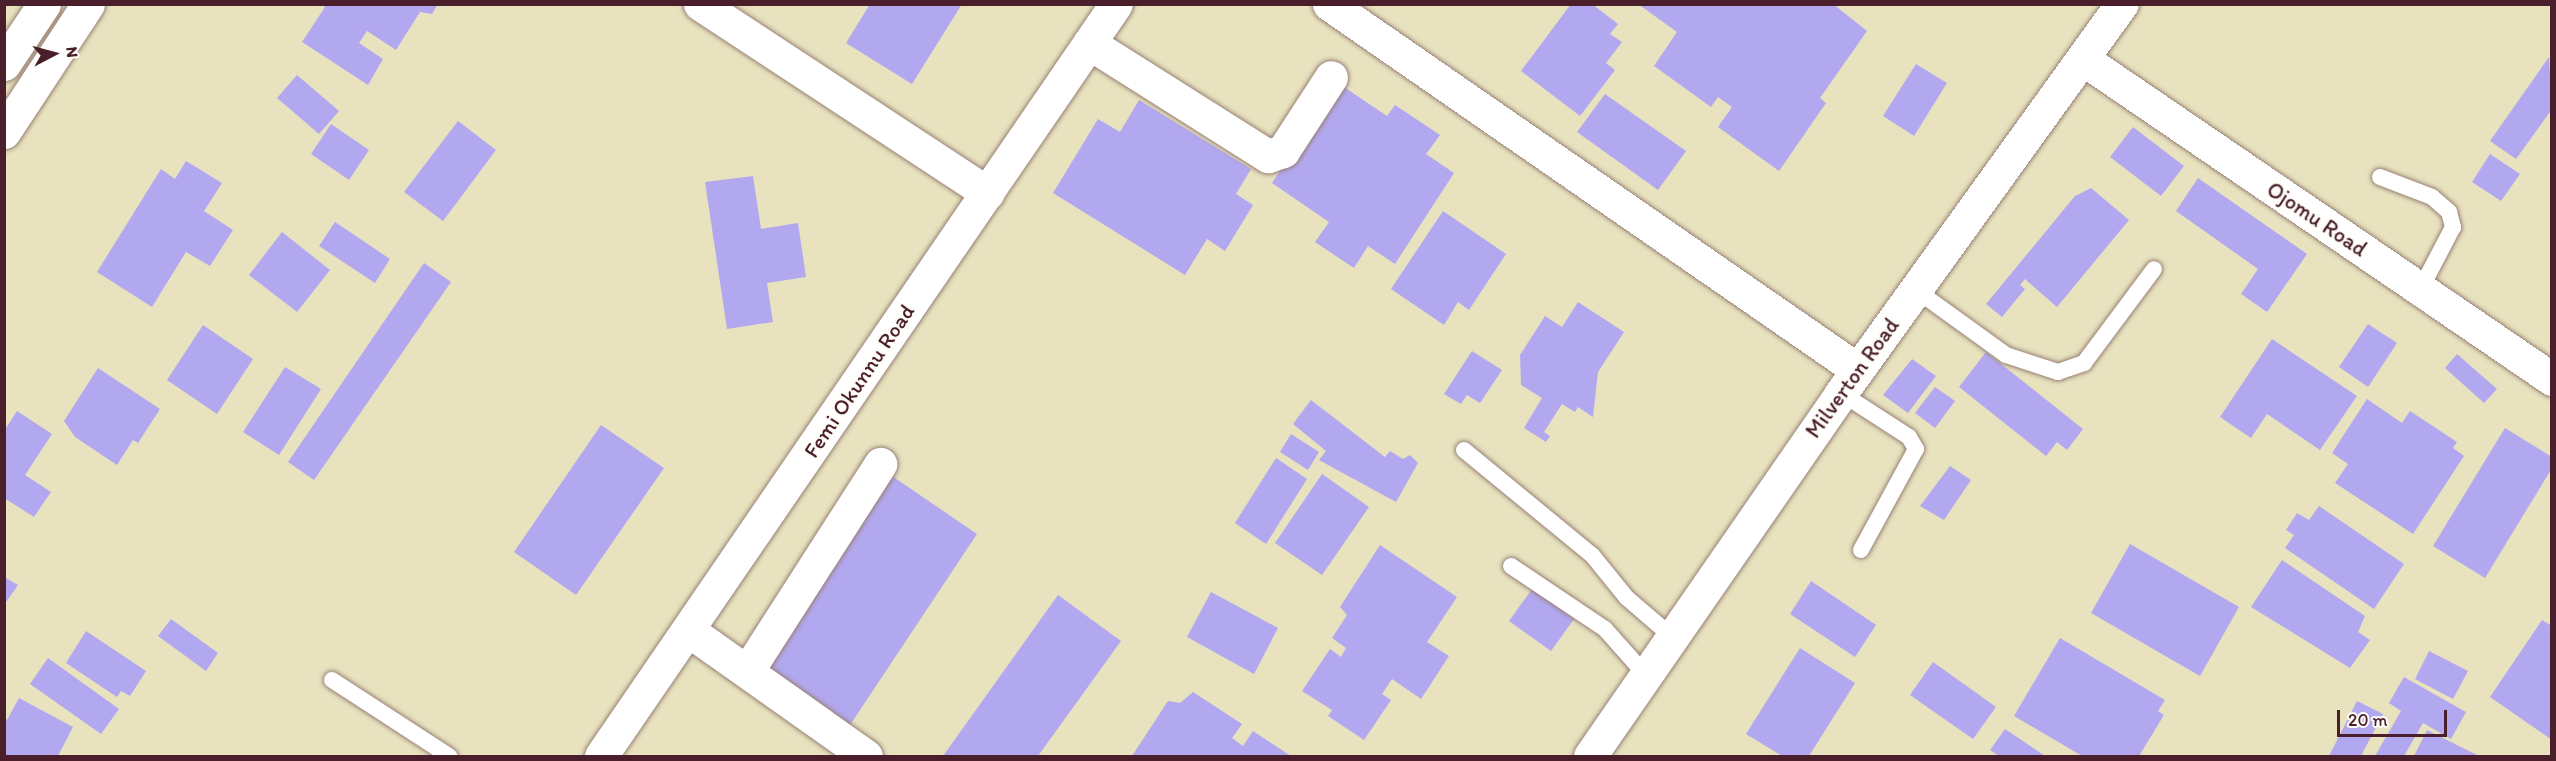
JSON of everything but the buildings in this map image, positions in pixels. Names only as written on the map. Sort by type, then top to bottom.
[{"type":"street","points":[[4,64],[44,4]]},
{"type":"street","points":[[4,132],[88,4]]},
{"type":"street","points":[[700,4],[987,193]]},
{"type":"street","name":"Femi Okunnu Road","points":[[601,756],[1116,4]]},
{"type":"street","points":[[1329,4],[1849,382]]},
{"type":"street","name":"Milverton Road","points":[[1590,756],[1670,636],[1849,382],[2122,4]]},
{"type":"street","points":[[1089,43],[1268,156],[1283,151],[1331,77]]},
{"type":"street","name":"Ojomu Road","points":[[2083,59],[2552,379]]},
{"type":"street","points":[[748,670],[880,464]]},
{"type":"street","points":[[688,630],[748,670],[825,730],[866,756]]},
{"type":"lane","points":[[2380,177],[2432,197],[2449,212],[2453,227],[2421,290]]},
{"type":"lane","points":[[1916,290],[2006,355],[2058,372],[2084,363],[2154,269]]},
{"type":"lane","points":[[1849,382],[1909,437],[1916,449],[1861,550]]},
{"type":"lane","points":[[1464,450],[1592,555],[1627,598],[1670,636]]},
{"type":"lane","points":[[1512,566],[1605,629],[1645,674]]},
{"type":"lane","points":[[332,681],[449,756]]}]
